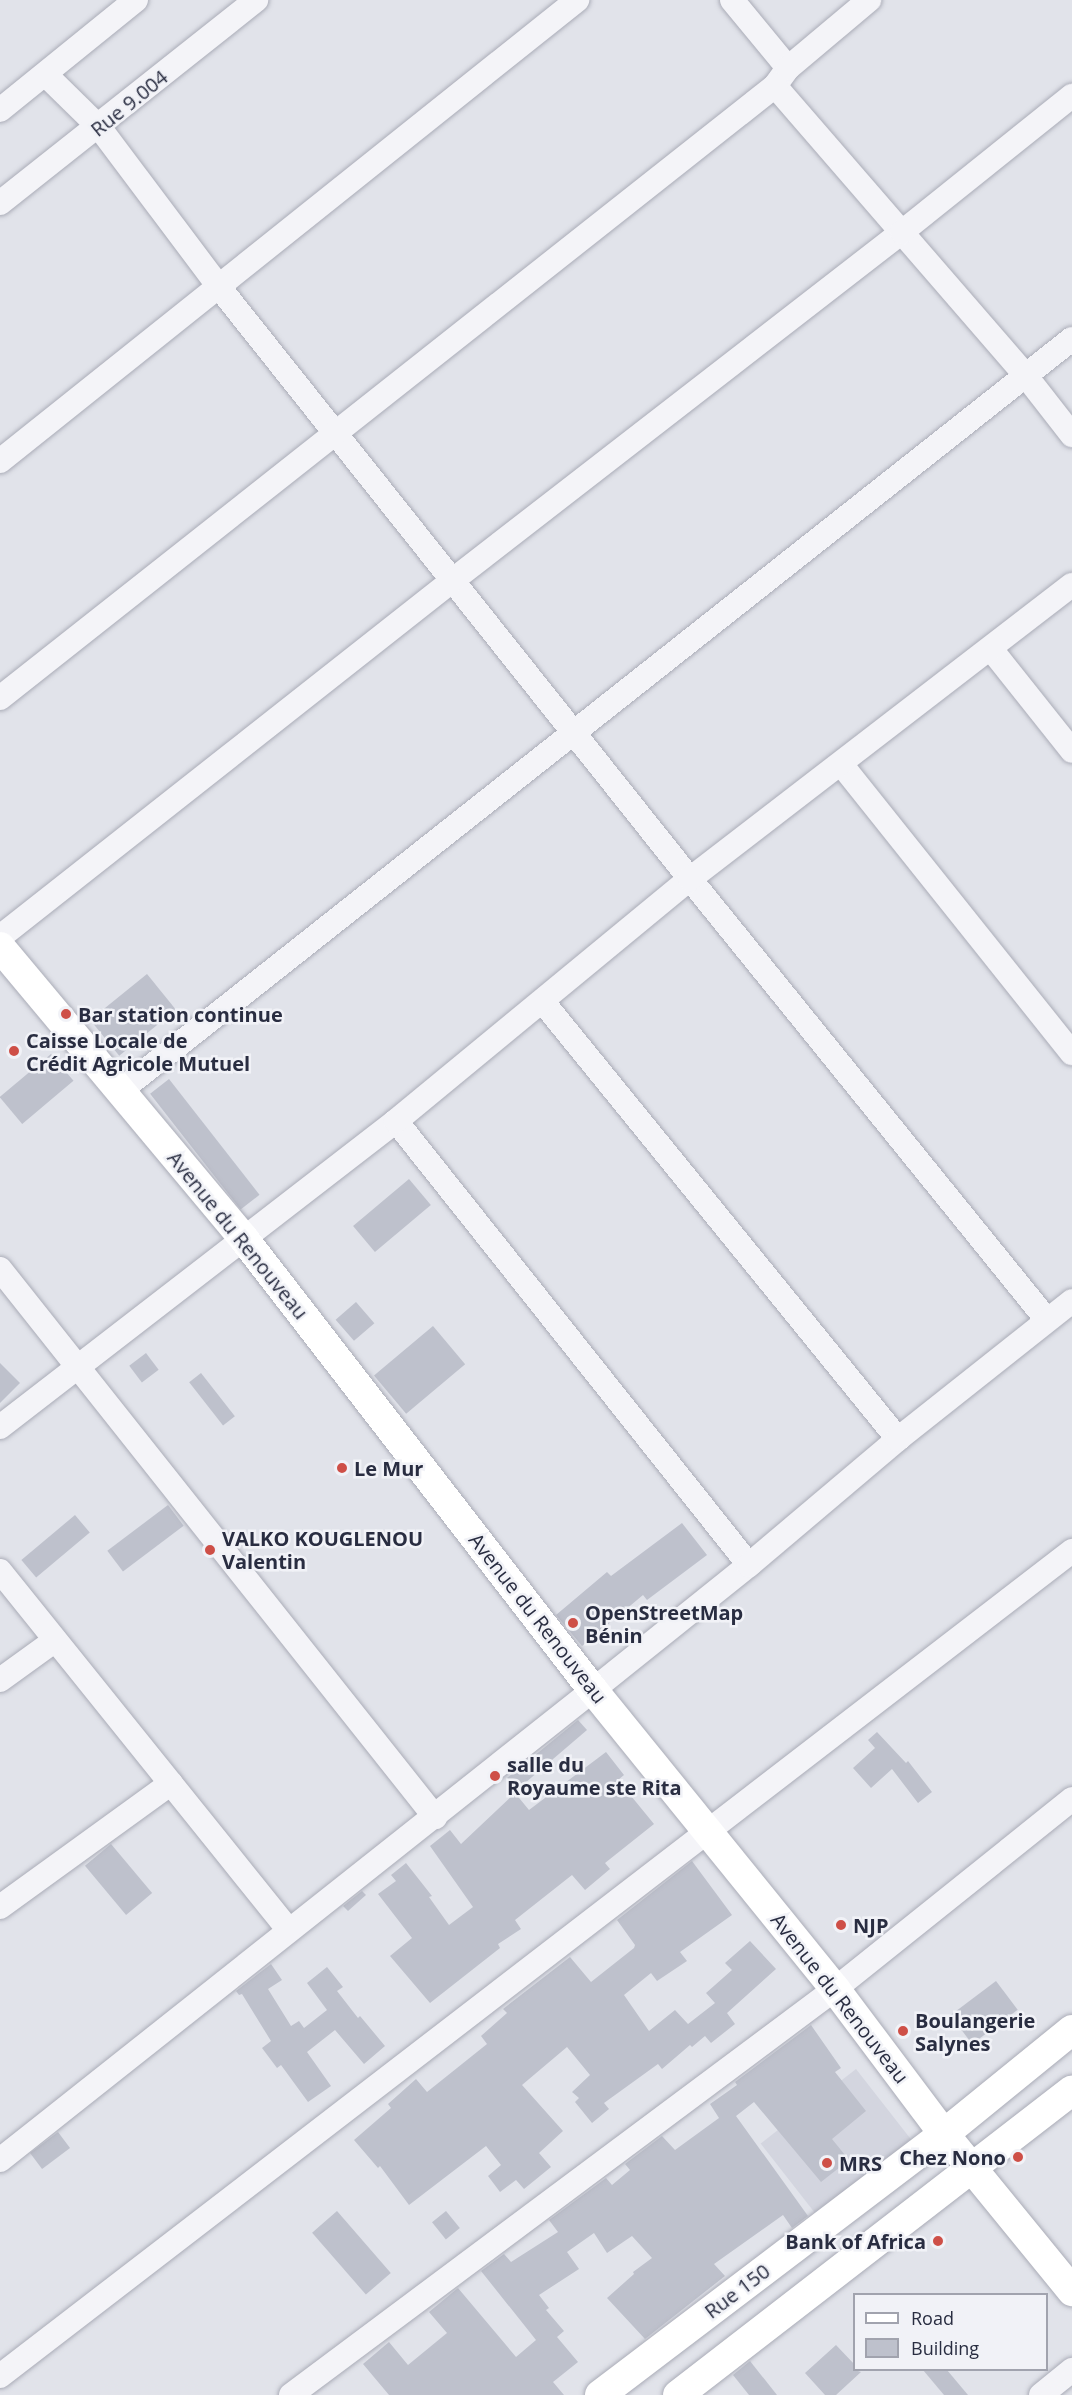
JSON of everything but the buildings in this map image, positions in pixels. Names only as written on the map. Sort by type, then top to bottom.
[{"type":"main road","name":"Avenue du Renouveau","points":[[0,947],[244,1239],[593,1690],[835,1989],[944,2134],[1072,2291]]},
{"type":"main road","name":"Rue 150","points":[[600,2395],[944,2134],[1072,2030]]},
{"type":"main road","points":[[678,2395],[1072,2091]]},
{"type":"street","points":[[0,110],[136,0]]},
{"type":"street","name":"Rue 9.004","points":[[0,203],[99,127],[256,0]]},
{"type":"street","points":[[0,460],[577,0]]},
{"type":"street","points":[[732,0],[781,77],[902,232],[1026,376],[1072,435]]},
{"type":"street","points":[[0,698],[337,434],[781,77],[869,0]]},
{"type":"street","points":[[46,75],[99,127],[219,287],[574,734],[1047,1320]]},
{"type":"street","points":[[0,937],[453,580],[902,232],[1072,96]]},
{"type":"street","points":[[120,1091],[1072,339]]},
{"type":"street","points":[[0,1427],[396,1120],[543,1002],[690,879],[1072,585]]},
{"type":"street","points":[[991,649],[1072,751]]},
{"type":"street","points":[[840,764],[1072,1053]]},
{"type":"street","points":[[543,1002],[898,1439]]},
{"type":"street","points":[[396,1120],[749,1565]]},
{"type":"street","points":[[0,1269],[76,1368],[435,1817]]},
{"type":"street","points":[[0,2160],[435,1817],[749,1565],[898,1439],[1072,1301]]},
{"type":"street","points":[[0,2376],[1072,1551]]},
{"type":"street","points":[[0,1571],[54,1641],[289,1930]]},
{"type":"street","points":[[0,1680],[54,1641]]},
{"type":"street","points":[[0,1907],[171,1783]]},
{"type":"street","points":[[291,2395],[835,1989],[1072,1799]]},
{"type":"street","points":[[1041,2395],[1072,2370]]},
{"type":"shaded area","points":[[856,2069],[913,2142],[818,2217],[761,2143]]},
{"type":"place","name":"Bar station continue","points":[[66,1014]]},
{"type":"place","name":"Caisse Locale de Crédit Agricole Mutuel","points":[[14,1051]]},
{"type":"place","name":"Le Mur","points":[[342,1468]]},
{"type":"place","name":"VALKO KOUGLENOU Valentin","points":[[210,1550]]},
{"type":"place","name":"OpenStreetMap Bénin","points":[[573,1623]]},
{"type":"place","name":"salle du Royaume ste Rita","points":[[495,1776]]},
{"type":"place","name":"NJP","points":[[841,1925]]},
{"type":"place","name":"Boulangerie Salynes","points":[[903,2031]]},
{"type":"place","name":"Chez Nono","points":[[1018,2157]]},
{"type":"place","name":"MRS","points":[[827,2163]]},
{"type":"place","name":"Bank of Africa","points":[[938,2241]]}]
